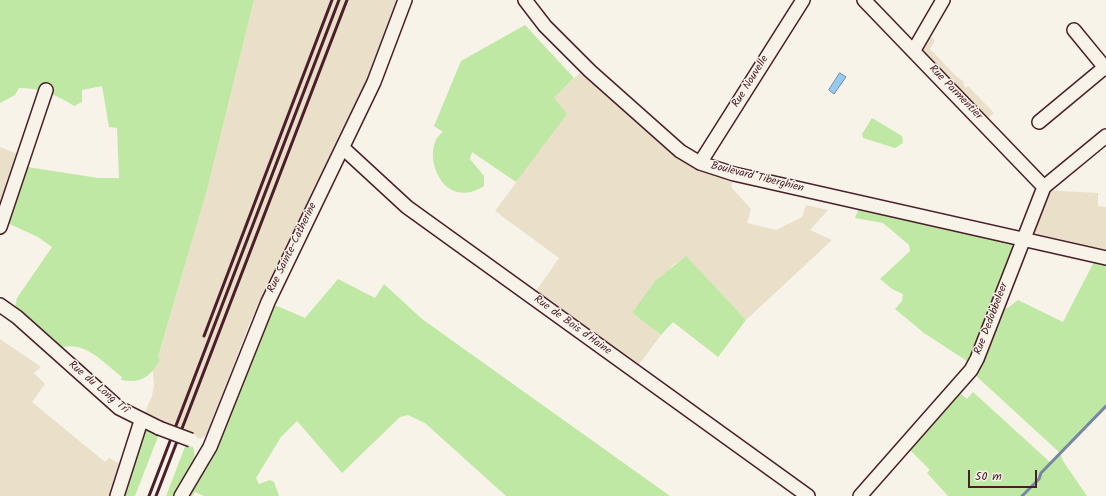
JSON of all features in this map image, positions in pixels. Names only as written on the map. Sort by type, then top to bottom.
[{"type":"street","name":"Rue Sainte-Catherine","points":[[181,496],[210,447],[268,302],[374,82],[405,0]]},
{"type":"street","name":"Boulevard Tiberghien","points":[[525,0],[545,26],[590,71],[680,151],[700,164],[734,174],[1106,258]]},
{"type":"street","name":"Rue Nouvelle","points":[[700,164],[803,0]]},
{"type":"street","name":"Rue Parmentier","points":[[864,0],[914,50],[1044,187]]},
{"type":"street","points":[[914,50],[943,0]]},
{"type":"street","points":[[1040,122],[1105,69],[1074,30]]},
{"type":"street","points":[[0,227],[46,90]]},
{"type":"street","points":[[1044,187],[1106,136]]},
{"type":"street","name":"Rue de Bois d'Haine","points":[[343,148],[407,207],[808,496]]},
{"type":"street","name":"Rue Dedobbeleer","points":[[860,496],[971,370],[977,359],[1025,240],[1044,187]]},
{"type":"street","name":"Rue du Long Trî","points":[[0,305],[17,317],[119,408],[159,428],[210,447]]},
{"type":"street","points":[[117,496],[141,420]]},
{"type":"shaded area","points":[[254,0],[399,0],[368,82],[250,322],[207,435],[200,439],[143,417],[152,396],[154,385],[153,371],[160,360],[158,358],[207,190]]},
{"type":"shaded area","points":[[923,33],[935,40],[930,49],[956,76],[964,82],[963,84],[966,88],[968,86],[994,113],[983,123],[914,50]]},
{"type":"shaded area","points":[[586,67],[677,148],[734,174],[731,187],[751,209],[747,223],[776,230],[802,217],[806,205],[828,210],[810,230],[832,240],[746,320],[686,257],[673,265],[632,313],[661,335],[634,371],[532,297],[559,258],[495,211],[518,180],[554,98]]},
{"type":"shaded area","points":[[0,147],[20,155],[0,212]]},
{"type":"shaded area","points":[[1043,190],[1098,193],[1098,206],[1106,207],[1106,258],[1025,240]]},
{"type":"shaded area","points":[[0,339],[41,367],[34,373],[45,384],[32,402],[105,462],[109,458],[122,465],[114,496],[0,496]]},
{"type":"green space","points":[[0,0],[254,0],[207,190],[158,357],[160,360],[149,375],[139,380],[121,380],[122,377],[91,352],[82,348],[74,346],[54,350],[15,308],[17,298],[52,247],[38,237],[3,221],[21,166],[98,178],[119,178],[117,128],[109,127],[102,86],[82,90],[82,102],[74,106],[48,93],[27,88],[19,88],[15,95],[0,103]]},
{"type":"green space","points":[[525,25],[574,78],[554,98],[567,114],[516,182],[472,152],[470,159],[484,176],[484,186],[469,192],[456,191],[445,185],[438,175],[434,163],[433,151],[436,140],[443,132],[434,126],[461,61]]},
{"type":"green space","points":[[872,118],[902,136],[903,143],[895,148],[863,138],[862,134]]},
{"type":"green space","points":[[861,202],[1025,240],[996,312],[1009,307],[1018,300],[1063,322],[1097,256],[1106,258],[1106,406],[1060,453],[974,374],[973,365],[924,333],[895,309],[902,301],[903,294],[892,289],[880,279],[910,251],[909,245],[883,223],[855,218]]},
{"type":"green space","points":[[686,256],[746,320],[718,357],[673,322],[661,335],[632,313],[655,281]]},
{"type":"green space","points":[[338,279],[375,298],[384,284],[422,319],[670,496],[506,496],[425,423],[408,415],[400,417],[342,473],[297,421],[281,437],[256,478],[259,484],[270,480],[274,482],[279,496],[204,496],[195,492],[192,496],[166,496],[186,444],[191,444],[194,458],[188,483],[268,302],[305,318]]},
{"type":"green space","points":[[954,388],[967,399],[973,392],[1051,463],[1060,453],[1063,461],[1087,496],[948,496],[927,473],[930,470],[905,445]]},
{"type":"green space","points":[[141,421],[159,434],[135,496],[117,496]]},
{"type":"water","points":[[840,73],[846,77],[834,94],[829,90]]},
{"type":"waterway","points":[[1022,496],[1039,479],[1041,473],[1106,406]]},
{"type":"railway","points":[[204,336],[332,0]]},
{"type":"railway","points":[[149,496],[339,0]]},
{"type":"railway","points":[[156,496],[347,0]]}]
